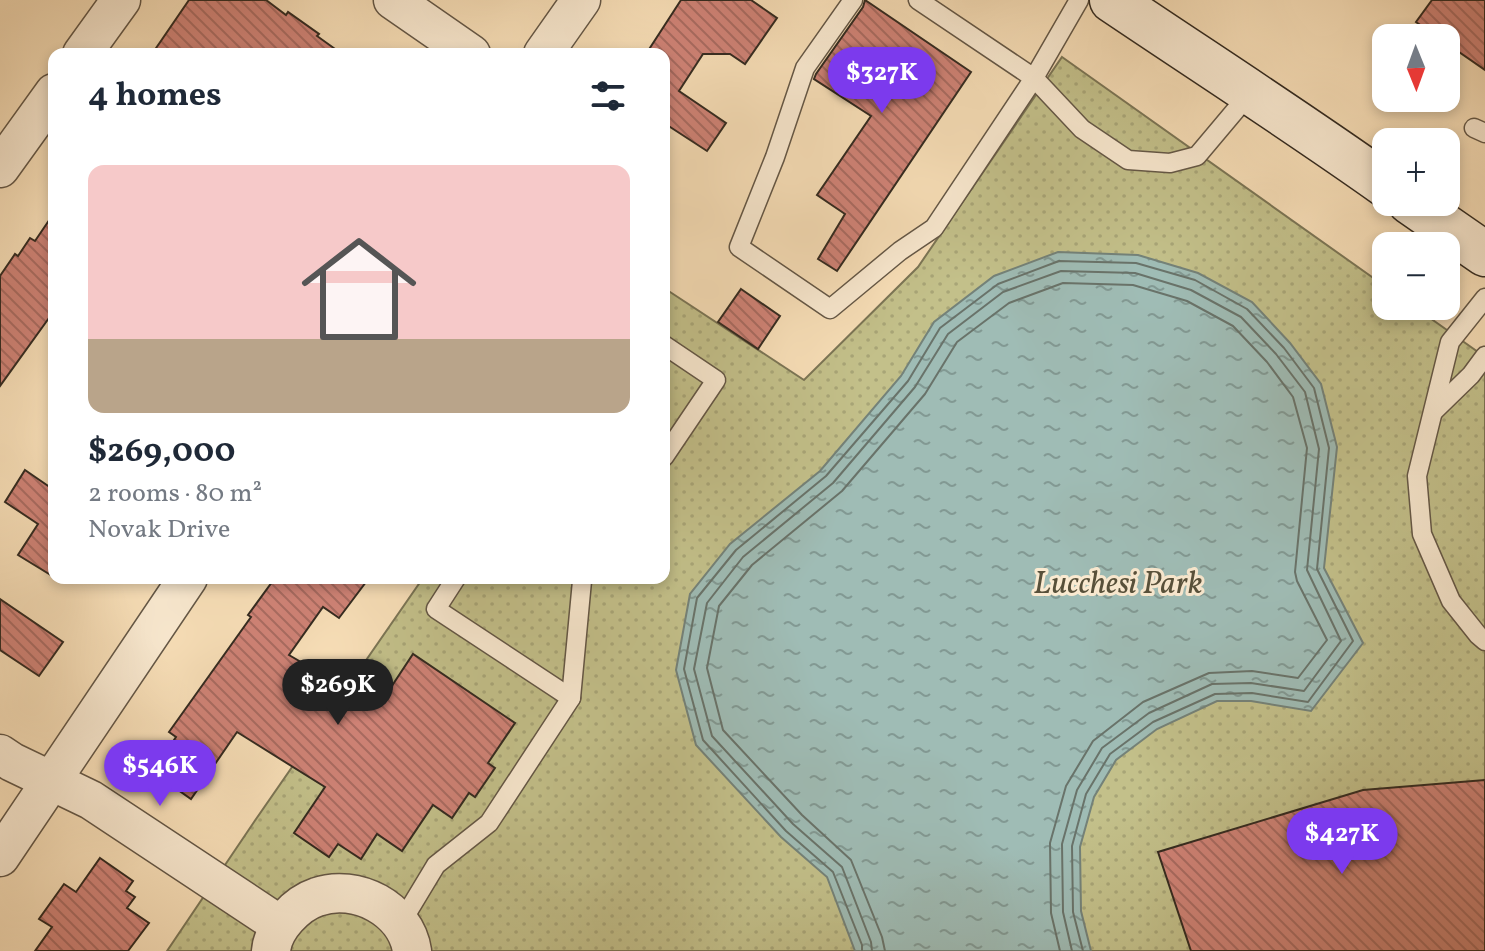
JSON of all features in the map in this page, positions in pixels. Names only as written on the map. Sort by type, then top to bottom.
[{"type":"main road","points":[[1112,0],[1372,175]]},
{"type":"main road","points":[[1430,216],[1485,254]]},
{"type":"street","points":[[86,48],[121,0]]},
{"type":"street","points":[[393,0],[462,48]]},
{"type":"street","points":[[547,48],[581,0]]},
{"type":"street","points":[[0,168],[48,101]]},
{"type":"street","points":[[0,857],[184,584]]},
{"type":"street","points":[[0,754],[91,800],[276,938],[296,908],[317,896],[340,893],[363,896],[384,906],[406,937]]},
{"type":"lane","points":[[853,0],[805,68],[775,157],[739,247],[830,309],[900,251],[934,228],[1034,78],[1079,0]]},
{"type":"lane","points":[[918,0],[1034,78],[1082,129],[1128,160],[1170,163],[1197,156],[1250,93]]},
{"type":"lane","points":[[1485,298],[1450,342],[1417,476],[1422,534],[1451,601],[1485,641]]},
{"type":"lane","points":[[670,349],[716,380],[670,448]]},
{"type":"lane","points":[[1434,411],[1471,375],[1485,356]]},
{"type":"lane","points":[[452,584],[436,609],[571,698]]},
{"type":"lane","points":[[406,937],[436,865],[489,823],[571,698],[581,584]]},
{"type":"green space","name":"Lucchesi Park","points":[[1062,57],[1372,277],[1372,320],[1433,320],[1485,357],[1485,951],[167,951],[419,584],[670,584],[670,292],[804,380],[918,267]]},
{"type":"water","points":[[1058,252],[1138,255],[1198,273],[1252,302],[1290,343],[1321,384],[1337,447],[1324,568],[1363,643],[1311,711],[1251,701],[1217,701],[1157,729],[1116,760],[1094,797],[1080,847],[1081,911],[1091,951],[855,951],[827,877],[781,837],[696,745],[676,670],[690,594],[730,544],[820,471],[901,376],[934,322],[994,276]]},
{"type":"building","points":[[189,0],[266,0],[286,15],[288,12],[334,48],[156,48]]},
{"type":"building","points":[[681,0],[751,0],[777,18],[745,64],[730,54],[703,54],[679,91],[726,123],[707,151],[670,127],[670,48],[650,48]]},
{"type":"building","points":[[865,0],[971,72],[837,271],[818,259],[845,214],[817,195],[871,116],[814,79]]},
{"type":"building","points":[[1432,0],[1485,0],[1485,70],[1460,53],[1460,24],[1416,22]]},
{"type":"building","points":[[48,222],[48,319],[0,386],[0,276],[30,238],[35,241]]},
{"type":"building","points":[[741,289],[780,316],[758,349],[718,322]]},
{"type":"building","points":[[25,470],[48,486],[48,573],[18,555],[38,524],[5,502]]},
{"type":"building","points":[[271,584],[364,584],[339,618],[323,607],[289,655],[378,707],[413,654],[515,723],[488,763],[495,768],[475,797],[469,793],[452,818],[433,805],[402,851],[377,834],[361,859],[338,844],[329,857],[294,833],[325,787],[237,732],[191,799],[157,775],[166,762],[161,759],[176,737],[169,732],[251,617],[248,615]]},
{"type":"building","points":[[0,599],[63,642],[39,676],[0,650]]},
{"type":"building","points":[[1485,780],[1485,951],[1191,951],[1158,852],[1363,790]]},
{"type":"building","points":[[100,858],[133,881],[126,891],[135,897],[127,908],[149,923],[128,951],[35,951],[52,927],[39,919],[64,884],[76,892]]}]
